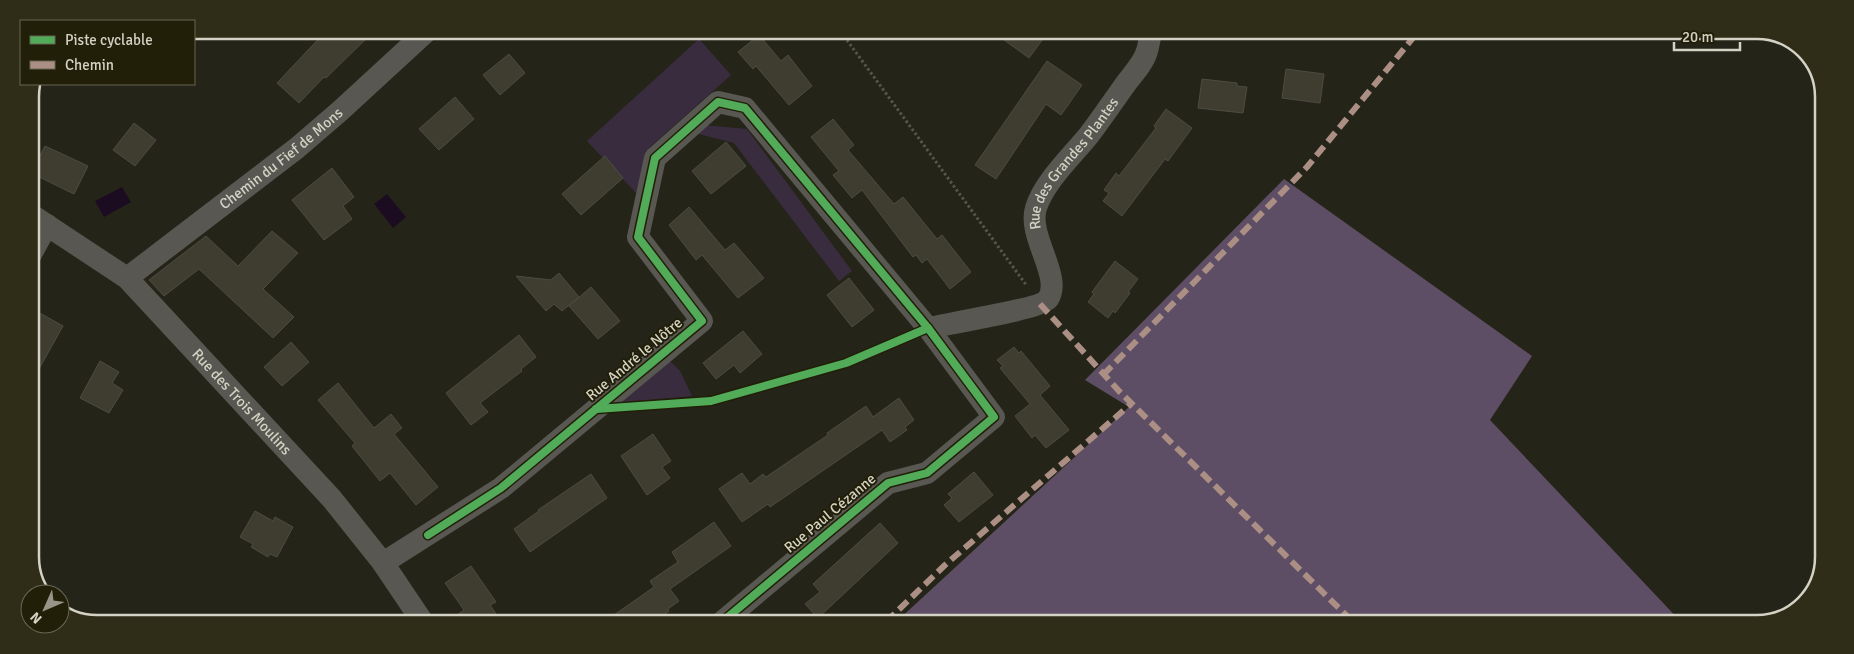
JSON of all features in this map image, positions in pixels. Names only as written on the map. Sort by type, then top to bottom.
[{"type":"street","name":"Chemin du Fief de Mons","points":[[126,278],[296,148],[340,111],[418,39]]},
{"type":"street","name":"Rue des Grandes Plantes","points":[[1040,304],[1048,300],[1052,288],[1050,270],[1035,231],[1035,209],[1043,192],[1138,68],[1147,51],[1150,39]]},
{"type":"street","name":"Rue André le Nôtre","points":[[383,563],[501,488],[702,321],[638,238],[655,158],[718,102],[745,108],[928,328]]},
{"type":"street","name":"Rue des Trois Moulins","points":[[39,219],[126,278],[332,500],[383,563],[418,615]]},
{"type":"street","points":[[928,328],[1040,304]]},
{"type":"street","name":"Rue Paul Cézanne","points":[[730,615],[888,483],[927,473],[994,417],[928,328]]},
{"type":"path","points":[[846,39],[1040,304]]},
{"type":"shaded area","points":[[699,39],[731,75],[650,147],[637,194],[587,141]]},
{"type":"shaded area","points":[[703,125],[747,129],[852,271],[839,281],[734,143],[695,133]]},
{"type":"shaded area","points":[[1284,179],[1532,356],[1490,420],[1674,615],[904,615],[1129,407],[1085,380]]},
{"type":"shaded area","points":[[122,187],[131,202],[104,217],[95,201]]},
{"type":"shaded area","points":[[387,194],[406,217],[393,228],[374,204]]},
{"type":"shaded area","points":[[667,358],[680,371],[692,396],[616,403]]},
{"type":"building","points":[[319,39],[366,39],[299,103],[277,83]]},
{"type":"building","points":[[754,39],[762,39],[781,61],[788,55],[812,86],[789,105],[756,66],[753,69],[738,52]]},
{"type":"building","points":[[1003,39],[1043,39],[1029,58]]},
{"type":"building","points":[[509,54],[525,73],[500,95],[483,75]]},
{"type":"building","points":[[1047,61],[1082,85],[1061,115],[1046,104],[996,179],[975,165]]},
{"type":"building","points":[[1286,69],[1324,74],[1320,103],[1282,98]]},
{"type":"building","points":[[1202,79],[1237,83],[1237,86],[1247,87],[1243,113],[1198,108]]},
{"type":"building","points":[[455,97],[474,119],[439,150],[419,129]]},
{"type":"building","points":[[1166,109],[1192,128],[1168,161],[1165,159],[1122,216],[1103,201],[1109,193],[1104,190],[1116,173],[1119,176],[1156,128],[1154,126]]},
{"type":"building","points":[[833,119],[854,145],[848,150],[894,204],[903,197],[937,239],[942,235],[971,272],[950,289],[927,259],[922,263],[916,255],[913,257],[862,190],[852,198],[833,175],[839,171],[811,137]]},
{"type":"building","points":[[134,123],[156,140],[135,166],[113,150]]},
{"type":"building","points":[[726,142],[746,166],[711,194],[692,171]]},
{"type":"building","points":[[45,146],[88,166],[74,194],[39,177],[39,158]]},
{"type":"building","points":[[605,156],[623,178],[581,215],[562,194]]},
{"type":"building","points":[[332,168],[354,197],[343,206],[352,219],[324,240],[292,200]]},
{"type":"building","points":[[689,207],[725,250],[734,243],[764,278],[738,298],[702,255],[696,260],[669,225]]},
{"type":"building","points":[[272,231],[298,253],[263,289],[294,317],[273,338],[199,269],[164,296],[149,280],[206,236],[238,266]]},
{"type":"building","points":[[1115,261],[1138,279],[1115,313],[1113,311],[1108,318],[1088,302],[1094,294],[1092,292]]},
{"type":"building","points":[[559,273],[579,297],[562,311],[554,304],[546,311],[516,276],[551,280]]},
{"type":"building","points":[[849,278],[874,310],[852,327],[827,295]]},
{"type":"building","points":[[591,287],[620,321],[598,339],[569,306]]},
{"type":"building","points":[[39,313],[63,326],[39,369]]},
{"type":"building","points":[[743,331],[762,354],[740,373],[734,365],[716,379],[703,363]]},
{"type":"building","points":[[519,335],[536,357],[521,369],[522,371],[480,403],[488,412],[471,425],[446,393]]},
{"type":"building","points":[[291,342],[309,362],[282,386],[264,367]]},
{"type":"building","points":[[1014,347],[1019,353],[1021,351],[1050,386],[1040,395],[1069,430],[1046,448],[1035,435],[1032,438],[1015,416],[1030,404],[1000,368],[1003,366],[997,360]]},
{"type":"building","points":[[100,361],[119,372],[112,383],[123,390],[109,413],[80,398]]},
{"type":"building","points":[[338,383],[374,428],[391,414],[402,428],[394,434],[438,487],[416,505],[390,473],[380,481],[352,446],[355,443],[318,400]]},
{"type":"building","points":[[899,398],[914,420],[905,427],[907,430],[890,442],[882,430],[770,507],[768,504],[742,522],[719,489],[742,473],[750,484],[763,474],[766,477],[828,435],[827,433],[866,406],[873,417]]},
{"type":"building","points":[[653,434],[671,461],[662,467],[670,478],[647,495],[621,456]]},
{"type":"building","points":[[974,472],[993,495],[959,522],[944,505],[952,498],[948,494]]},
{"type":"building","points":[[591,474],[607,498],[530,552],[514,529],[538,510]]},
{"type":"building","points":[[255,511],[273,521],[275,517],[293,527],[277,557],[270,554],[268,557],[251,547],[253,544],[240,537]]},
{"type":"building","points":[[714,522],[731,546],[670,589],[679,601],[664,615],[614,615],[654,587],[650,581],[678,562],[672,552]]},
{"type":"building","points":[[880,523],[898,543],[821,615],[815,615],[805,604],[820,592],[813,584]]},
{"type":"building","points":[[471,566],[496,602],[490,605],[497,615],[457,615],[464,610],[445,583]]},
{"type":"marked path","points":[[1103,375],[1307,167],[1412,39]]},
{"type":"marked path","points":[[1040,304],[1119,391],[1346,615]]},
{"type":"marked path","points":[[893,615],[945,565],[1131,404]]},
{"type":"cycle path","points":[[428,535],[501,488],[702,321],[638,237],[655,158],[718,102],[745,108],[928,328],[994,417],[927,473],[888,483],[730,615]]},
{"type":"cycle path","points":[[596,409],[711,401],[846,363],[928,328]]}]
